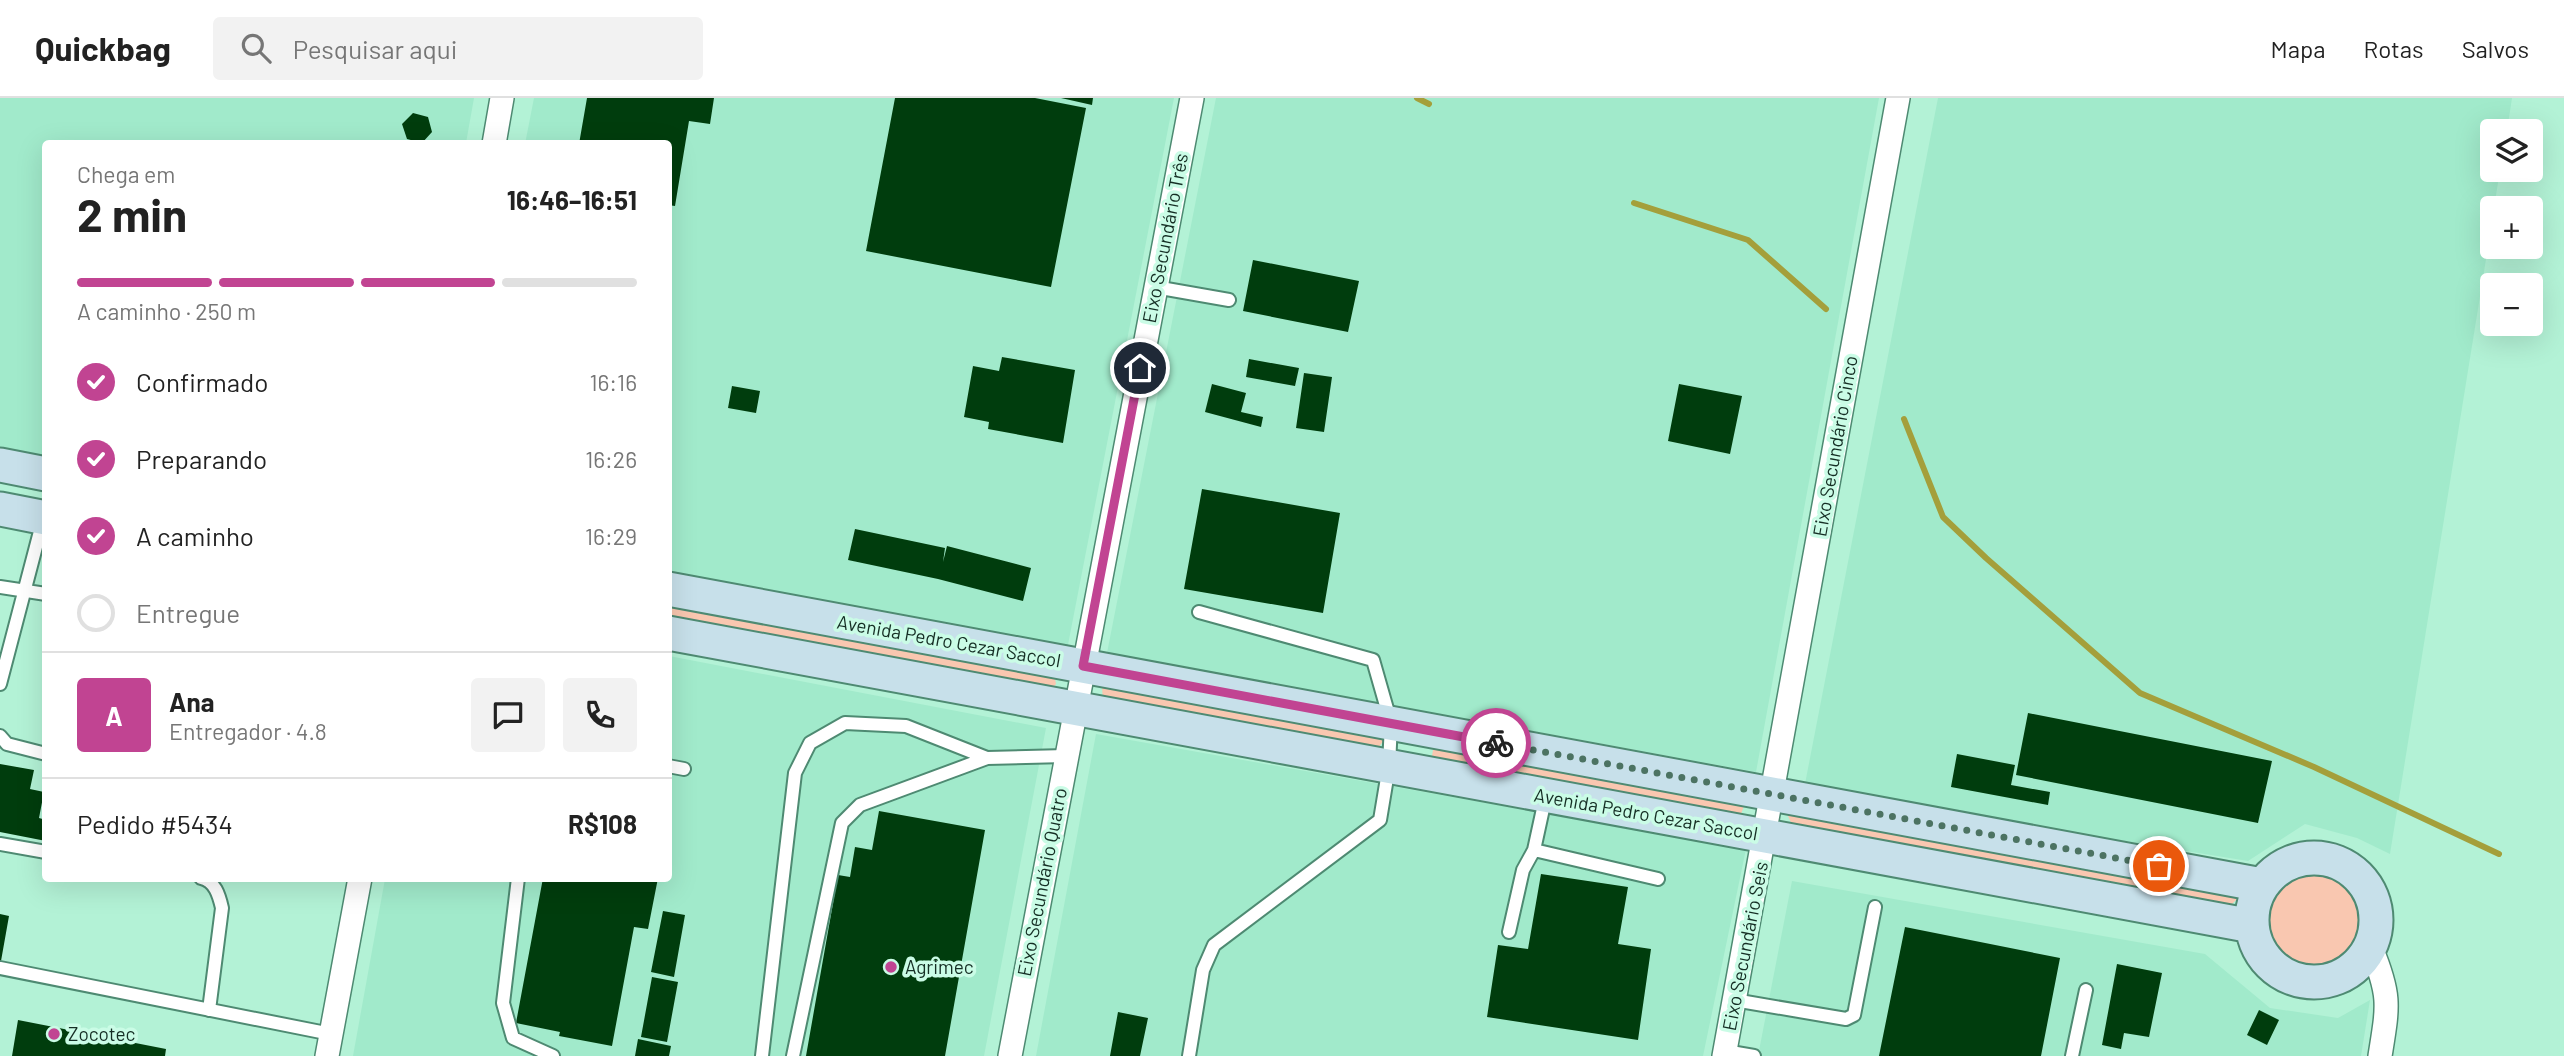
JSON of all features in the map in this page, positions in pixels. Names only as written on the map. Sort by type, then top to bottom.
[{"type":"street","points":[[495,140],[502,98]]},
{"type":"street","name":"Eixo Secundário Três","points":[[1075,708],[1192,98]]},
{"type":"street","name":"Eixo Secundário Cinco","points":[[1765,836],[1898,98]]},
{"type":"street","points":[[0,465],[42,473]]},
{"type":"street","points":[[0,509],[42,515]]},
{"type":"street","name":"Avenida Pedro Cezar Saccol","points":[[672,590],[2262,885]]},
{"type":"street","name":"Avenida Pedro Cezar Saccol","points":[[672,634],[2252,926]]},
{"type":"street","name":"Eixo Secundário Quatro","points":[[1010,1056],[1075,708]]},
{"type":"street","name":"Eixo Secundário Seis","points":[[1725,1053],[1765,836]]},
{"type":"street","points":[[2316,857],[2346,866],[2368,888],[2377,917],[2371,948],[2350,973],[2320,984],[2288,978],[2263,957],[2252,926],[2253,904],[2262,885],[2286,864],[2316,857]]},
{"type":"street","points":[[329,1045],[359,882]]},
{"type":"street","points":[[2371,948],[2385,982],[2388,1008],[2380,1056]]},
{"type":"lane","points":[[1156,287],[1229,300]]},
{"type":"lane","points":[[0,684],[42,526]]},
{"type":"lane","points":[[0,587],[42,593]]},
{"type":"lane","points":[[1189,1056],[1203,970],[1214,944],[1380,820],[1389,766],[1391,723],[1373,660],[1199,612]]},
{"type":"lane","points":[[762,1056],[795,773],[810,743],[845,723],[906,726],[988,758]]},
{"type":"lane","points":[[0,736],[7,744],[42,753]]},
{"type":"lane","points":[[793,1056],[842,823],[860,806],[988,758],[1066,756]]},
{"type":"lane","points":[[672,767],[684,769]]},
{"type":"lane","points":[[1510,932],[1523,870],[1534,850],[1546,795]]},
{"type":"lane","points":[[0,844],[42,851]]},
{"type":"lane","points":[[1534,850],[1658,879]]},
{"type":"lane","points":[[208,882],[219,892],[222,908],[209,1010]]},
{"type":"lane","points":[[518,882],[503,1003],[513,1038],[554,1056]]},
{"type":"lane","points":[[1734,1000],[1846,1018],[1854,1015],[1875,907]]},
{"type":"lane","points":[[0,968],[209,1010],[329,1045]]},
{"type":"lane","points":[[2072,1056],[2086,990]]},
{"type":"lane","points":[[1725,1053],[1754,1056]]},
{"type":"shaded area","points":[[0,98],[474,98],[467,140],[42,140],[42,457],[0,450]]},
{"type":"shaded area","points":[[534,98],[1174,98],[1066,655],[672,578],[672,140],[526,140]]},
{"type":"shaded area","points":[[1216,98],[1879,98],[1756,772],[1107,653]]},
{"type":"shaded area","points":[[1938,98],[2512,98],[2509,119],[2480,119],[2480,182],[2498,182],[2496,196],[2480,196],[2480,259],[2486,259],[2484,273],[2480,273],[2480,296],[2390,854],[2357,838],[2305,824],[2248,861],[1804,789]]},
{"type":"shaded area","points":[[672,602],[1054,674],[1056,684],[1048,693],[672,622]]},
{"type":"shaded area","points":[[672,657],[1046,728],[984,1056],[353,1056],[384,882],[672,882]]},
{"type":"shaded area","points":[[1109,684],[1380,730],[1384,740],[1376,751],[1103,701],[1102,687]]},
{"type":"shaded area","points":[[1096,734],[1746,849],[1703,1056],[1036,1056]]},
{"type":"shaded area","points":[[1434,744],[1744,806],[1741,814],[1729,815],[1443,763],[1432,756]]},
{"type":"shaded area","points":[[1789,810],[2235,888],[2237,899],[2227,909],[1793,827],[1788,816]]},
{"type":"shaded area","points":[[2314,873],[2332,876],[2347,887],[2358,902],[2361,920],[2358,938],[2347,953],[2332,964],[2314,967],[2296,964],[2281,953],[2270,938],[2267,920],[2270,902],[2281,887],[2296,876]]},
{"type":"shaded area","points":[[1792,881],[2205,954],[2270,1008],[2338,1018],[2370,1000],[2361,1056],[1758,1056]]},
{"type":"building","points":[[587,98],[714,98],[710,124],[689,121],[675,206],[672,206],[672,140],[580,140]]},
{"type":"building","points":[[895,98],[1035,98],[1086,108],[1051,287],[866,251]]},
{"type":"building","points":[[1061,98],[1093,98],[1092,105]]},
{"type":"building","points":[[413,113],[428,117],[432,132],[425,140],[407,139],[402,124]]},
{"type":"building","points":[[1253,260],[1359,281],[1348,332],[1243,311]]},
{"type":"building","points":[[1002,357],[1075,370],[1063,443],[988,429],[989,422],[964,417],[973,366],[999,371]]},
{"type":"building","points":[[1249,359],[1299,368],[1295,386],[1246,377]]},
{"type":"building","points":[[1304,373],[1332,377],[1324,432],[1296,428]]},
{"type":"building","points":[[1212,384],[1246,393],[1241,412],[1263,417],[1261,427],[1205,412]]},
{"type":"building","points":[[1679,384],[1742,396],[1730,454],[1668,441]]},
{"type":"building","points":[[732,386],[760,391],[756,413],[728,408]]},
{"type":"building","points":[[1202,489],[1340,513],[1323,613],[1184,589]]},
{"type":"building","points":[[855,529],[945,548],[943,562],[947,546],[1031,568],[1023,601],[848,560]]},
{"type":"building","points":[[2028,713],[2272,761],[2258,823],[2016,775]]},
{"type":"building","points":[[1957,754],[2015,765],[2011,785],[2050,792],[2048,805],[1951,787]]},
{"type":"building","points":[[0,764],[34,770],[30,789],[42,792],[39,818],[42,819],[42,840],[0,832]]},
{"type":"building","name":"Agrimec","points":[[879,811],[985,830],[945,1056],[806,1056],[838,875],[850,877],[855,847],[872,850]]},
{"type":"building","points":[[1541,874],[1628,887],[1618,944],[1651,949],[1638,1040],[1487,1017],[1498,945],[1528,949]]},
{"type":"building","points":[[542,882],[657,882],[648,929],[634,927],[612,1046],[559,1036],[560,1032],[516,1023]]},
{"type":"building","points":[[663,911],[685,915],[674,977],[651,972]]},
{"type":"building","points":[[0,914],[9,916],[1,961],[0,961]]},
{"type":"building","points":[[1905,927],[2060,958],[2041,1056],[1879,1056]]},
{"type":"building","points":[[2117,964],[2162,973],[2149,1037],[2124,1033],[2121,1049],[2102,1045]]},
{"type":"building","points":[[652,977],[678,982],[667,1042],[641,1037]]},
{"type":"building","points":[[2259,1010],[2279,1020],[2267,1045],[2247,1035]]},
{"type":"building","points":[[1118,1012],[1148,1018],[1140,1056],[1110,1056]]},
{"type":"building","name":"Zocotec","points":[[18,1020],[166,1049],[165,1056],[12,1056]]},
{"type":"building","points":[[638,1039],[671,1046],[669,1056],[635,1056]]},
{"type":"waterway","points":[[1417,98],[1429,104]]},
{"type":"waterway","points":[[1634,203],[1748,240],[1826,309]]},
{"type":"waterway","points":[[1904,419],[1943,517],[2140,693],[2314,767],[2499,854]]},
{"type":"way so far","points":[[1496,743],[2159,866]]},
{"type":"place","name":"Agrimec","points":[[891,967]]},
{"type":"place","name":"Zocotec","points":[[54,1034]]},
{"type":"route","points":[[1140,368],[1083,666],[1496,743]]}]
